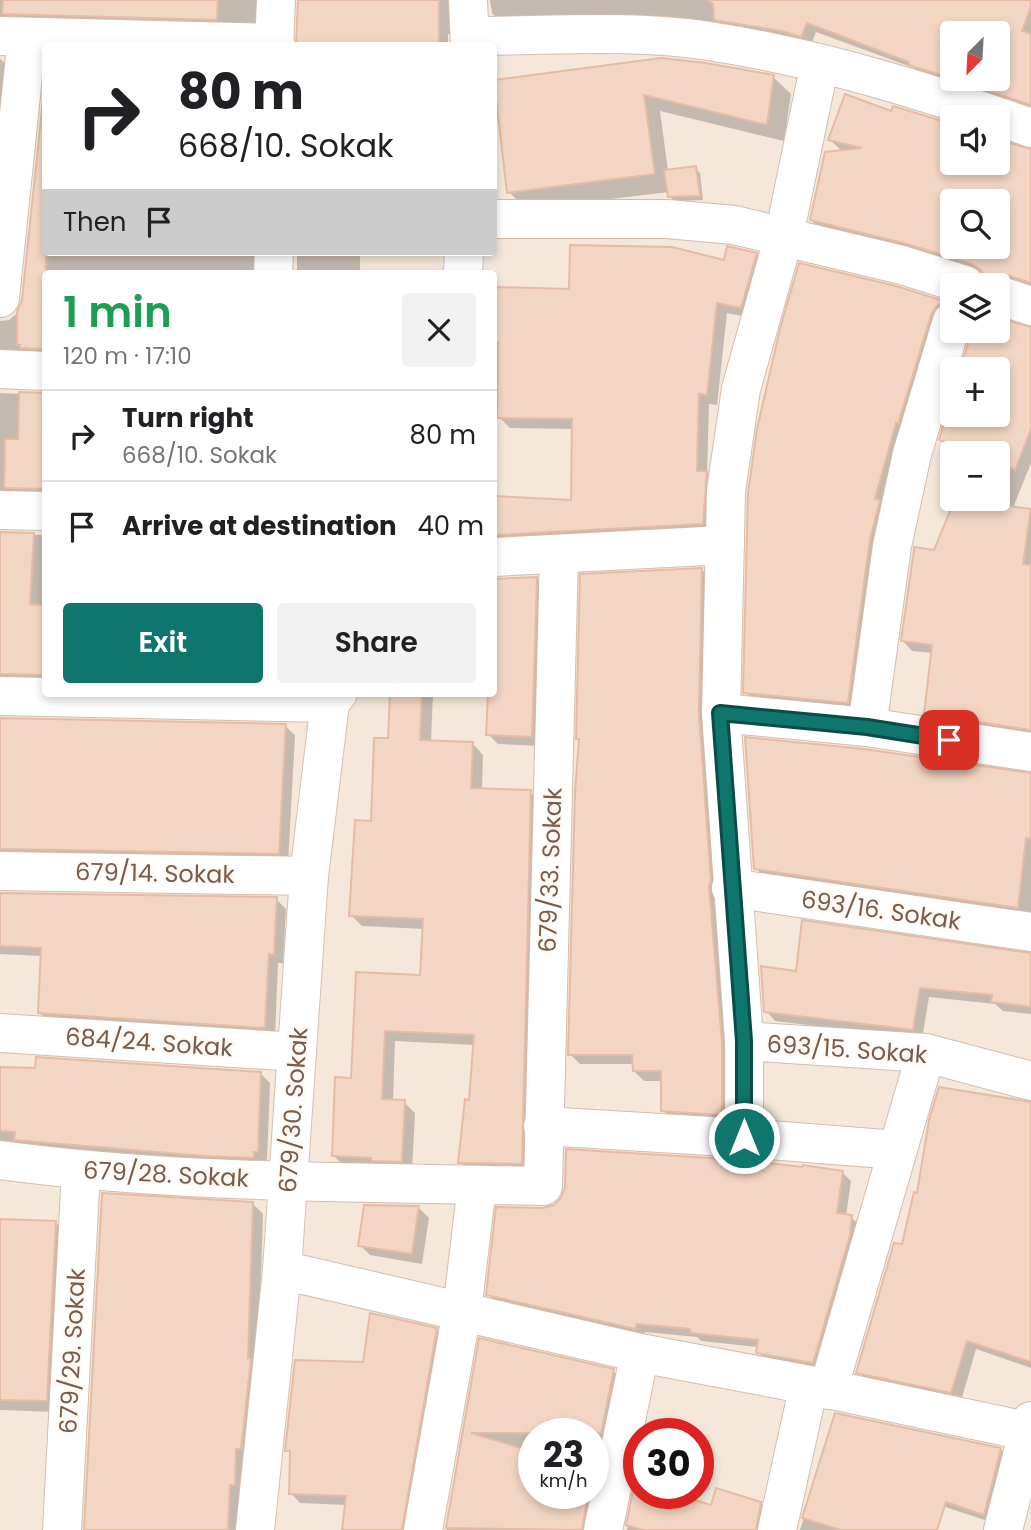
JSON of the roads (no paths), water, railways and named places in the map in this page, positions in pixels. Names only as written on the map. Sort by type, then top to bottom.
[{"type":"street","points":[[275,42],[276,0]]},
{"type":"street","points":[[469,27],[707,40],[820,63],[965,104],[1031,128]]},
{"type":"street","points":[[0,298],[13,36],[210,42]]},
{"type":"street","points":[[744,1138],[744,1041],[720,713],[726,492],[741,389],[784,236],[820,63]]},
{"type":"street","points":[[497,219],[667,219],[734,225],[902,265],[940,277]]},
{"type":"street","points":[[1010,299],[1031,306]]},
{"type":"street","points":[[867,727],[892,546],[912,454],[945,343]]},
{"type":"street","points":[[0,369],[42,371]]},
{"type":"street","points":[[0,510],[42,511]]},
{"type":"street","points":[[497,557],[725,545]]},
{"type":"street","name":"679/33. Sokak","points":[[543,1186],[559,554]]},
{"type":"street","points":[[0,696],[42,696]]},
{"type":"street","points":[[167,697],[334,698]]},
{"type":"street","name":"679/30. Sokak","points":[[255,1530],[282,1270],[309,876],[334,698]]},
{"type":"street","points":[[720,713],[867,727],[1031,752]]},
{"type":"street","name":"679/14. Sokak","points":[[0,871],[309,876]]},
{"type":"street","name":"693/16. Sokak","points":[[731,888],[1031,932]]},
{"type":"street","name":"684/24. Sokak","points":[[0,1032],[297,1052]]},
{"type":"street","name":"693/15. Sokak","points":[[744,1041],[926,1053],[1031,1081]]},
{"type":"street","points":[[777,1530],[818,1388],[897,1150],[926,1053]]},
{"type":"street","points":[[543,1126],[897,1150]]},
{"type":"street","name":"679/28. Sokak","points":[[0,1160],[81,1171],[289,1180],[543,1186]]},
{"type":"street","name":"679/29. Sokak","points":[[62,1530],[81,1171]]},
{"type":"street","points":[[423,1530],[462,1311],[477,1185]]},
{"type":"street","points":[[282,1270],[640,1353],[1030,1428],[1003,1530]]},
{"type":"street","points":[[603,1530],[640,1353]]}]
